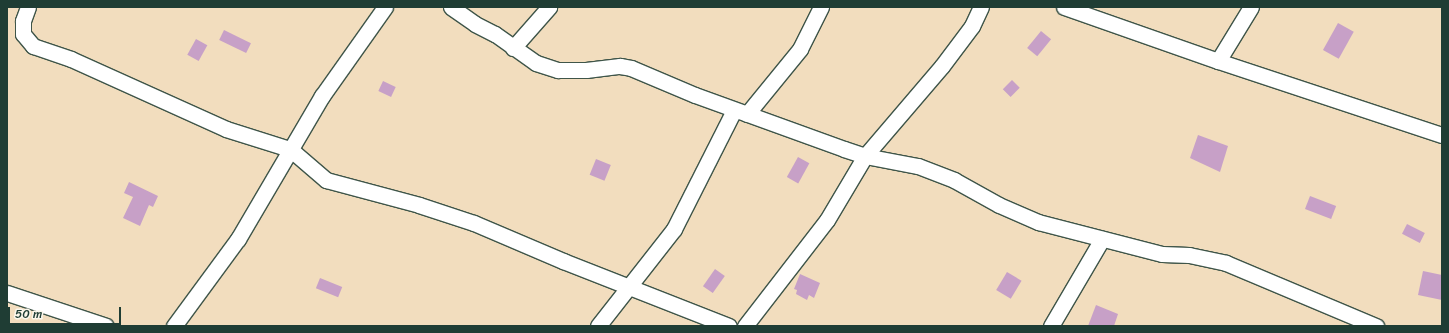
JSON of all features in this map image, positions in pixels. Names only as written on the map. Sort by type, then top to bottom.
[{"type":"street","points":[[28,7],[23,21],[23,34],[33,46],[71,59],[226,129],[290,149],[326,180],[419,205],[474,223],[563,261],[730,326]]},
{"type":"street","points":[[174,326],[238,239],[290,149],[301,135],[322,96],[385,7]]},
{"type":"street","points":[[452,7],[475,24],[495,34],[536,63],[558,70],[586,70],[620,66],[631,68],[740,112],[865,156],[918,166],[954,180],[999,205],[1038,222],[1162,254],[1189,255],[1226,263],[1376,326]]},
{"type":"street","points":[[513,48],[550,7]]},
{"type":"street","points":[[598,326],[674,229],[740,112],[800,49],[821,7]]},
{"type":"street","points":[[745,326],[827,220],[865,156],[942,66],[972,26],[981,7]]},
{"type":"street","points":[[1218,61],[1251,7]]},
{"type":"street","points":[[1069,8],[1218,61],[1442,135]]},
{"type":"street","points":[[1051,326],[1102,239]]},
{"type":"street","points":[[7,293],[106,326]]},
{"type":"building","points":[[1338,23],[1354,32],[1339,59],[1323,50]]},
{"type":"building","points":[[224,30],[251,43],[246,53],[219,40]]},
{"type":"building","points":[[1041,31],[1051,39],[1037,56],[1027,48]]},
{"type":"building","points":[[196,39],[207,45],[199,61],[187,55]]},
{"type":"building","points":[[1012,80],[1020,88],[1011,97],[1003,89]]},
{"type":"building","points":[[383,81],[396,87],[391,97],[378,91]]},
{"type":"building","points":[[1198,135],[1228,146],[1220,172],[1190,158]]},
{"type":"building","points":[[798,157],[809,163],[798,183],[787,177]]},
{"type":"building","points":[[596,159],[611,165],[604,181],[590,175]]},
{"type":"building","points":[[129,182],[158,196],[153,207],[149,205],[140,226],[123,218],[133,197],[124,193]]},
{"type":"building","points":[[1310,196],[1336,206],[1331,219],[1305,209]]},
{"type":"building","points":[[1407,224],[1425,233],[1420,243],[1402,234]]},
{"type":"building","points":[[715,269],[725,276],[713,293],[703,286]]},
{"type":"building","points":[[1423,271],[1442,275],[1442,300],[1418,295]]},
{"type":"building","points":[[1007,272],[1022,281],[1011,299],[996,290]]},
{"type":"building","points":[[800,274],[820,283],[814,298],[809,295],[807,300],[796,294],[797,290],[794,289]]},
{"type":"building","points":[[320,278],[342,287],[338,297],[316,288]]},
{"type":"building","points":[[1096,305],[1118,314],[1114,326],[1088,326]]}]
